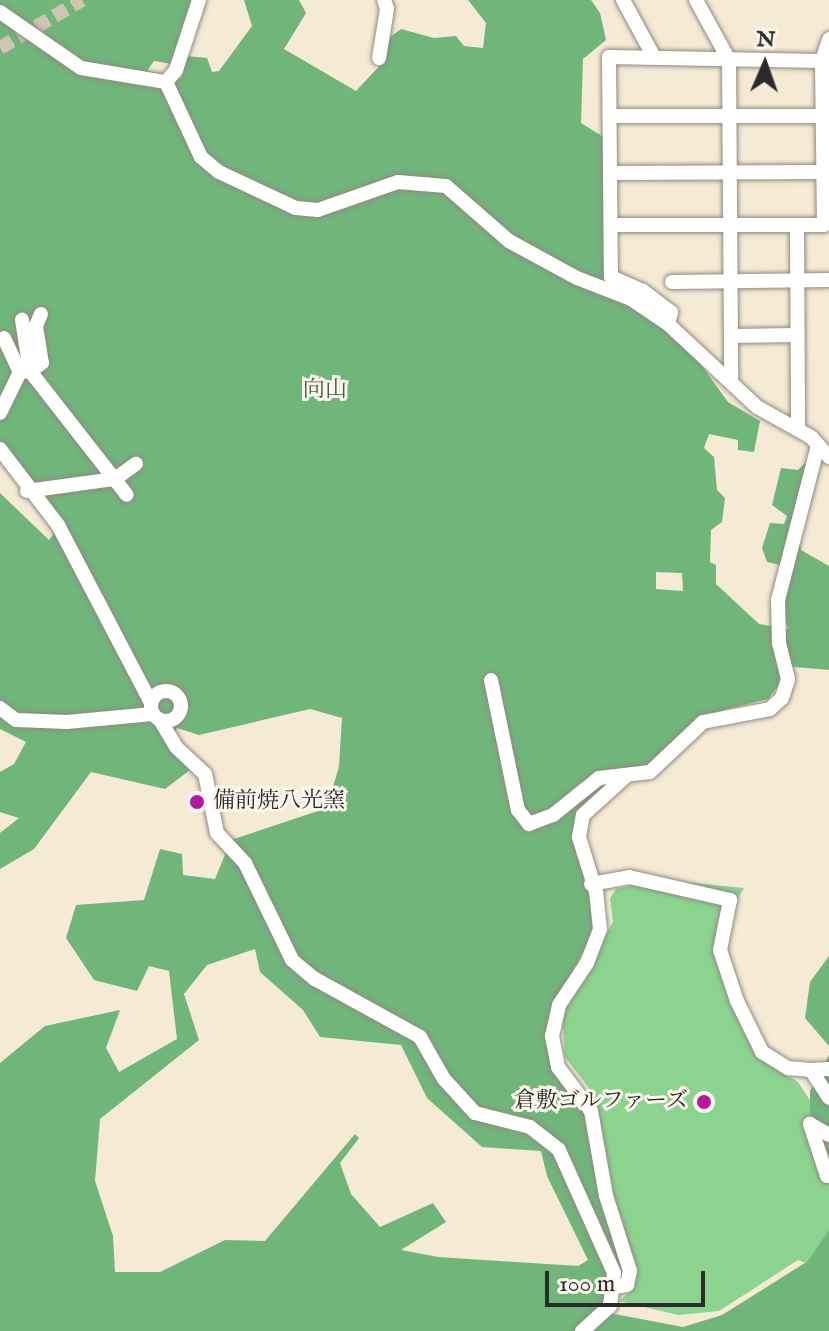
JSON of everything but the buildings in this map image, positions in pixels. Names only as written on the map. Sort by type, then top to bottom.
[{"type":"street","points":[[166,82],[176,70],[199,0]]},
{"type":"street","points":[[379,58],[387,9],[384,0]]},
{"type":"street","points":[[623,0],[654,57]]},
{"type":"street","points":[[696,0],[729,60],[731,382]]},
{"type":"street","points":[[0,12],[81,68],[166,82]]},
{"type":"street","points":[[611,225],[824,225],[822,61],[829,39]]},
{"type":"street","points":[[668,324],[671,312],[643,291],[611,277],[609,57],[822,61]]},
{"type":"street","points":[[166,82],[201,157],[267,197],[296,208],[318,210],[398,182],[434,181],[461,196],[509,241],[577,278],[631,299],[668,324],[757,407],[798,428],[829,457]]},
{"type":"street","points":[[610,116],[730,116],[825,121]]},
{"type":"street","points":[[610,173],[824,172]]},
{"type":"street","points":[[797,226],[798,428]]},
{"type":"street","points":[[672,282],[829,280]]},
{"type":"street","points":[[0,413],[25,372],[42,363],[36,326],[41,314]]},
{"type":"street","points":[[22,320],[25,372]]},
{"type":"street","points":[[731,336],[797,335]]},
{"type":"street","points":[[4,338],[25,372],[127,495]]},
{"type":"street","points":[[491,680],[518,810],[529,824],[545,820],[599,778],[650,772],[703,722],[770,709],[782,698],[788,679],[779,643],[778,600],[818,445]]},
{"type":"street","points":[[0,449],[27,491],[58,525],[155,713],[176,747],[205,774],[217,833],[245,863],[292,960],[315,979],[406,1025],[475,1113],[545,1135],[571,1173],[614,1273],[610,1306],[582,1331]]},
{"type":"street","points":[[27,491],[115,479],[136,464]]},
{"type":"street","points":[[0,708],[16,720],[67,722],[155,713]]},
{"type":"street","points":[[614,1287],[627,1285],[630,1271],[606,1196],[591,1111],[558,1067],[552,1036],[559,1005],[587,963],[600,929],[579,837],[583,815],[626,776]]},
{"type":"street","points":[[591,884],[629,877],[730,900],[720,950],[737,1001],[762,1052],[788,1068],[829,1069]]},
{"type":"street","points":[[811,1070],[829,1098]]},
{"type":"street","points":[[827,1176],[810,1124],[829,1135]]},
{"type":"green space","name":"向山","points":[[0,0],[193,0],[172,64],[154,61],[147,71],[181,78],[186,56],[207,58],[212,72],[219,71],[252,26],[244,0],[299,0],[306,13],[284,49],[356,91],[385,60],[390,37],[401,29],[434,38],[456,36],[464,46],[483,48],[486,23],[468,0],[591,0],[600,13],[606,40],[583,59],[581,123],[605,138],[609,291],[681,337],[728,402],[760,421],[754,452],[738,450],[738,440],[709,434],[704,448],[714,457],[717,490],[725,498],[722,522],[711,530],[710,562],[716,565],[716,584],[759,624],[789,629],[783,617],[787,581],[780,565],[767,562],[762,548],[770,523],[784,524],[787,516],[772,505],[781,468],[798,470],[813,455],[799,540],[801,550],[829,566],[829,670],[783,666],[778,686],[768,699],[704,715],[649,767],[624,770],[576,831],[576,853],[591,891],[593,934],[558,998],[548,1034],[582,1101],[627,1272],[624,1279],[617,1269],[609,1313],[683,1327],[722,1315],[808,1261],[829,1230],[829,1331],[0,1331],[0,1063],[45,1026],[120,1010],[106,1048],[119,1072],[177,1039],[169,971],[149,966],[137,991],[94,980],[66,938],[76,905],[144,900],[160,849],[182,854],[183,875],[215,879],[231,840],[327,808],[339,766],[342,718],[310,709],[199,735],[177,728],[168,746],[190,770],[165,789],[91,772],[34,849],[0,869],[0,833],[19,818],[0,812],[0,772],[14,764],[26,742],[0,729],[0,493],[49,540],[57,529],[0,461]],"holes":[[[656,572],[682,573],[683,591],[656,589]],[[255,949],[260,972],[303,1010],[320,1037],[401,1045],[427,1098],[482,1147],[541,1151],[547,1176],[588,1260],[578,1266],[438,1257],[401,1250],[446,1222],[433,1203],[380,1227],[351,1194],[340,1163],[359,1138],[355,1134],[265,1241],[225,1240],[160,1272],[115,1272],[113,1236],[95,1181],[100,1119],[199,1040],[184,994],[207,965]]]},
{"type":"green space","name":"倉敷ゴルファーズ","points":[[663,880],[744,888],[721,927],[716,949],[755,1055],[798,1082],[815,1108],[829,1152],[829,1237],[809,1264],[798,1260],[719,1311],[678,1315],[619,1301],[635,1287],[636,1268],[623,1242],[595,1096],[565,1057],[562,1012],[613,922],[610,898],[616,889]]},
{"type":"green space","points":[[829,956],[829,1046],[805,1018],[810,982]]},
{"type":"green space","points":[[829,1055],[829,1164],[810,1112],[810,1091]]},
{"type":"tunnel","points":[[0,48],[82,0]]},
{"type":"place","name":"備前焼八光窯","points":[[197,802]]},
{"type":"place","name":"倉敷ゴルファーズ","points":[[704,1102]]}]
